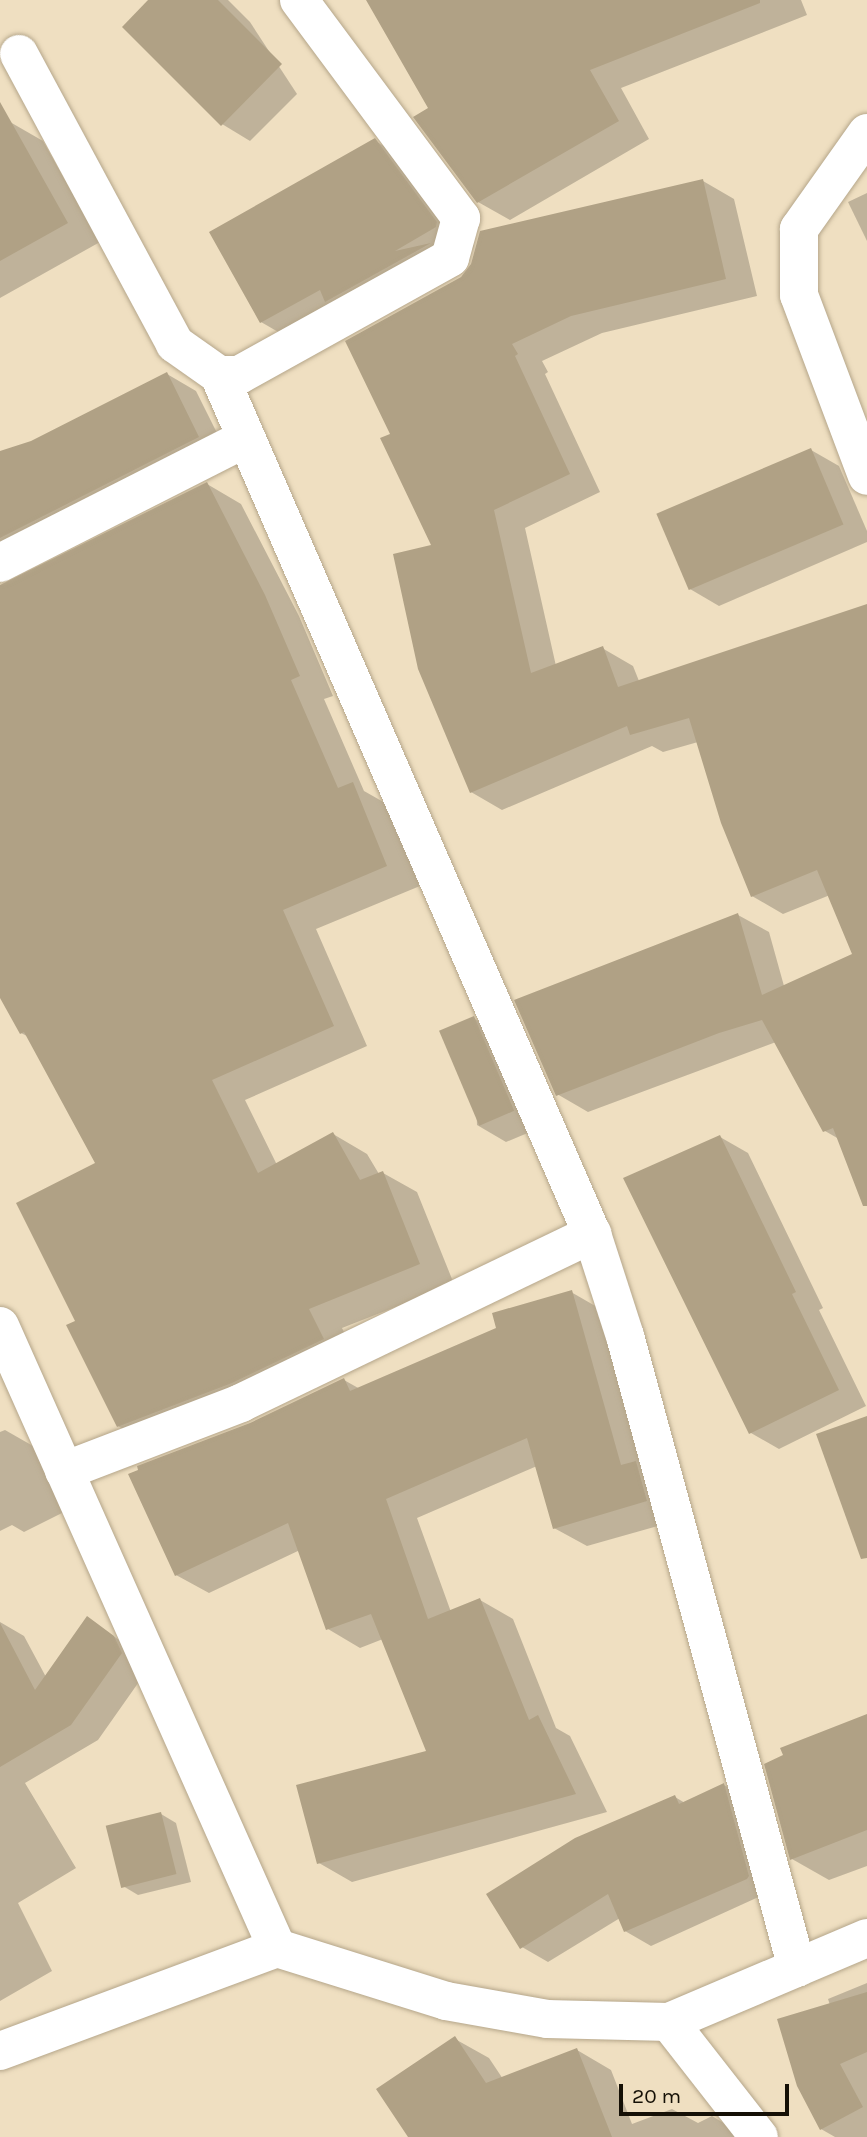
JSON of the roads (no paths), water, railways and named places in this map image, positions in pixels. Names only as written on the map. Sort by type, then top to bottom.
[{"type":"street","points":[[19,54],[175,344],[219,374],[239,375],[450,258],[461,218],[299,0]]},
{"type":"street","points":[[867,133],[799,229],[799,295],[867,476]]},
{"type":"street","points":[[219,374],[592,1234],[625,1336],[797,1968]]},
{"type":"street","points":[[0,563],[246,438]]},
{"type":"street","points":[[65,1471],[241,1403],[592,1234]]},
{"type":"street","points":[[0,1326],[277,1948]]},
{"type":"street","points":[[0,2051],[277,1948],[446,2001],[547,2019],[669,2022],[867,1938]]},
{"type":"street","points":[[669,2022],[759,2137]]}]
